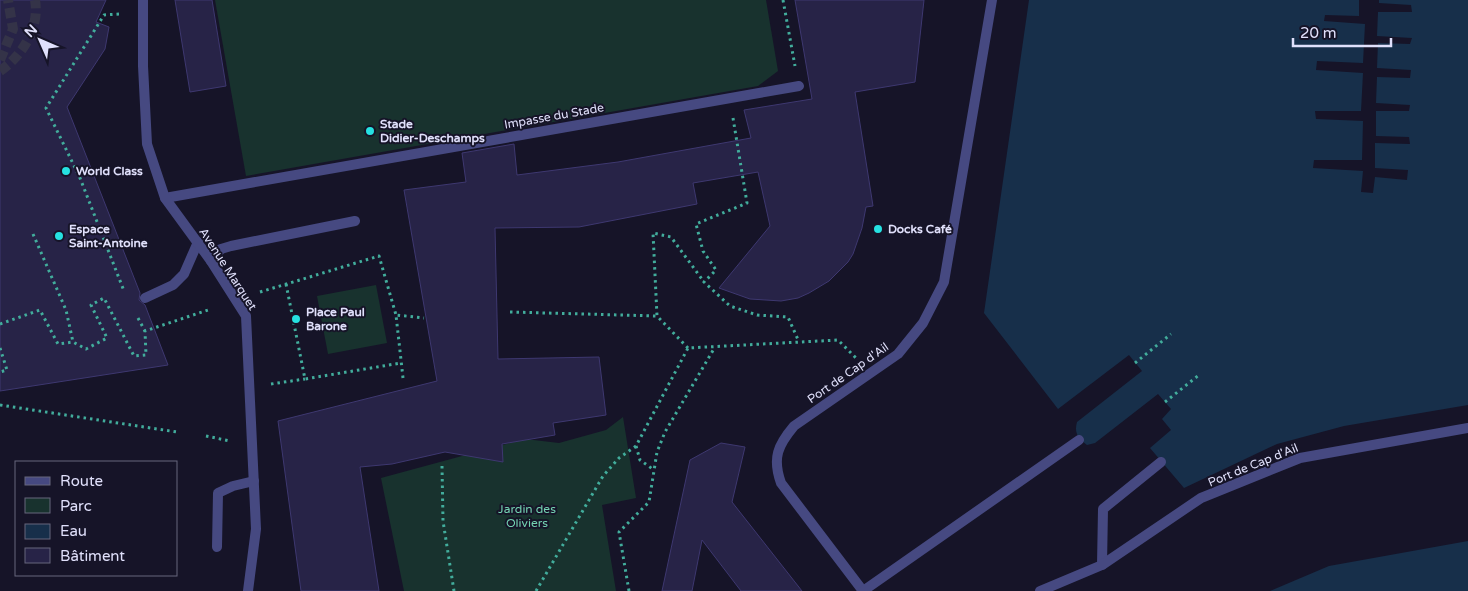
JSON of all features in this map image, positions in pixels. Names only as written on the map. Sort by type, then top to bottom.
[{"type":"street","name":"Avenue Marquet","points":[[143,0],[143,66],[147,144],[165,198],[198,242],[246,316],[256,529],[248,591]]},
{"type":"street","name":"Port de Cap d'Ail","points":[[863,591],[781,483],[776,469],[777,455],[783,439],[794,426],[898,354],[923,323],[944,282],[992,0]]},
{"type":"street","name":"Impasse du Stade","points":[[165,198],[799,86]]},
{"type":"street","points":[[211,261],[221,249],[231,246],[355,221]]},
{"type":"street","points":[[145,298],[173,284],[184,274],[198,242]]},
{"type":"street","name":"Port de Cap d'Ail","points":[[1040,591],[1102,565],[1202,498],[1300,458],[1468,428]]},
{"type":"street","points":[[863,591],[1079,440]]},
{"type":"street","points":[[1102,565],[1103,509],[1161,462]]},
{"type":"street","points":[[217,548],[218,492],[254,481]]},
{"type":"path","points":[[783,0],[799,86]]},
{"type":"path","points":[[119,14],[104,15],[46,108],[80,178],[125,293]]},
{"type":"path","points":[[704,282],[716,270],[703,251],[696,224],[747,203],[729,98]]},
{"type":"path","points":[[799,342],[788,317],[757,315],[730,306],[704,282],[671,237],[653,233],[657,316],[688,348],[838,340],[860,362]]},
{"type":"path","points":[[33,234],[66,310],[73,342]]},
{"type":"path","points":[[260,292],[379,256],[396,315],[403,378]]},
{"type":"path","points":[[286,284],[305,379]]},
{"type":"path","points":[[0,324],[40,310],[58,344],[73,342],[86,348],[107,338],[91,306],[104,298],[134,356],[146,355],[145,331],[137,317]]},
{"type":"path","points":[[145,331],[211,309]]},
{"type":"path","points":[[510,312],[657,316]]},
{"type":"path","points":[[396,315],[424,318]]},
{"type":"path","points":[[1135,363],[1171,334]]},
{"type":"path","points":[[629,591],[619,532],[649,502],[657,452],[665,432],[715,347]]},
{"type":"path","points":[[0,348],[7,370],[0,372]]},
{"type":"path","points":[[536,591],[604,476],[620,458],[636,446],[688,348]]},
{"type":"path","points":[[250,388],[401,363]]},
{"type":"path","points":[[1165,402],[1199,375]]},
{"type":"path","points":[[0,405],[177,432]]},
{"type":"path","points":[[206,436],[230,441]]},
{"type":"path","points":[[636,446],[640,460],[654,470]]},
{"type":"path","points":[[442,466],[442,521],[454,591]]},
{"type":"green space","name":"Stade Didier-Deschamps","points":[[215,0],[766,0],[778,71],[758,86],[246,176]]},
{"type":"green space","points":[[376,285],[387,343],[328,354],[317,296]]},
{"type":"green space","name":"Jardin des Oliviers","points":[[623,417],[636,498],[602,505],[616,591],[404,591],[381,478],[525,439],[559,443],[606,430]]},
{"type":"water","points":[[1029,0],[1468,0],[1468,405],[1344,426],[1277,444],[1184,488],[1150,448],[1171,430],[1162,419],[1171,409],[1158,394],[1095,443],[1087,445],[1081,440],[1076,433],[1077,422],[1142,371],[1129,355],[1058,409],[984,313]]},
{"type":"water","points":[[1468,541],[1468,591],[1270,591],[1329,566]]},
{"type":"pier","points":[[1359,0],[1379,0],[1379,3],[1411,5],[1412,12],[1378,12],[1377,36],[1412,38],[1410,44],[1378,43],[1377,68],[1411,70],[1410,78],[1377,77],[1376,103],[1410,105],[1409,111],[1376,111],[1376,136],[1409,137],[1410,144],[1375,143],[1375,168],[1408,170],[1407,180],[1375,177],[1373,193],[1361,192],[1363,171],[1313,168],[1314,160],[1362,160],[1363,121],[1316,119],[1315,111],[1361,111],[1363,73],[1316,70],[1317,61],[1363,63],[1365,24],[1324,21],[1325,15],[1359,16]]},
{"type":"building","name":"Espace Saint-Antoine","points":[[0,0],[106,0],[96,22],[109,27],[105,49],[67,107],[140,293],[139,300],[145,305],[168,365],[0,391]]},
{"type":"building","points":[[175,0],[212,0],[226,86],[190,92]]},
{"type":"building","points":[[795,0],[924,0],[915,82],[855,92],[873,206],[866,207],[862,228],[853,254],[848,262],[829,281],[798,298],[781,301],[750,299],[719,288],[770,226],[758,172],[693,183],[697,204],[579,227],[495,228],[498,359],[599,357],[606,415],[553,423],[555,435],[502,444],[503,462],[445,452],[392,464],[360,467],[379,591],[301,591],[278,421],[437,381],[404,190],[466,182],[462,153],[514,144],[517,175],[618,162],[751,138],[744,110],[812,99]]},
{"type":"building","points":[[721,443],[745,447],[732,502],[802,591],[741,591],[702,540],[692,591],[662,591],[690,460]]},
{"type":"tunnel","points":[[0,60],[13,29],[8,0]]},
{"type":"tunnel","points":[[0,71],[15,58],[28,40],[35,21],[35,0]]},
{"type":"place","name":"Stade Didier-Deschamps","points":[[370,131]]},
{"type":"place","name":"World Class","points":[[66,171]]},
{"type":"place","name":"Docks Café","points":[[878,229]]},
{"type":"place","name":"Espace Saint-Antoine","points":[[59,236]]},
{"type":"place","name":"Place Paul Barone","points":[[296,319]]}]
